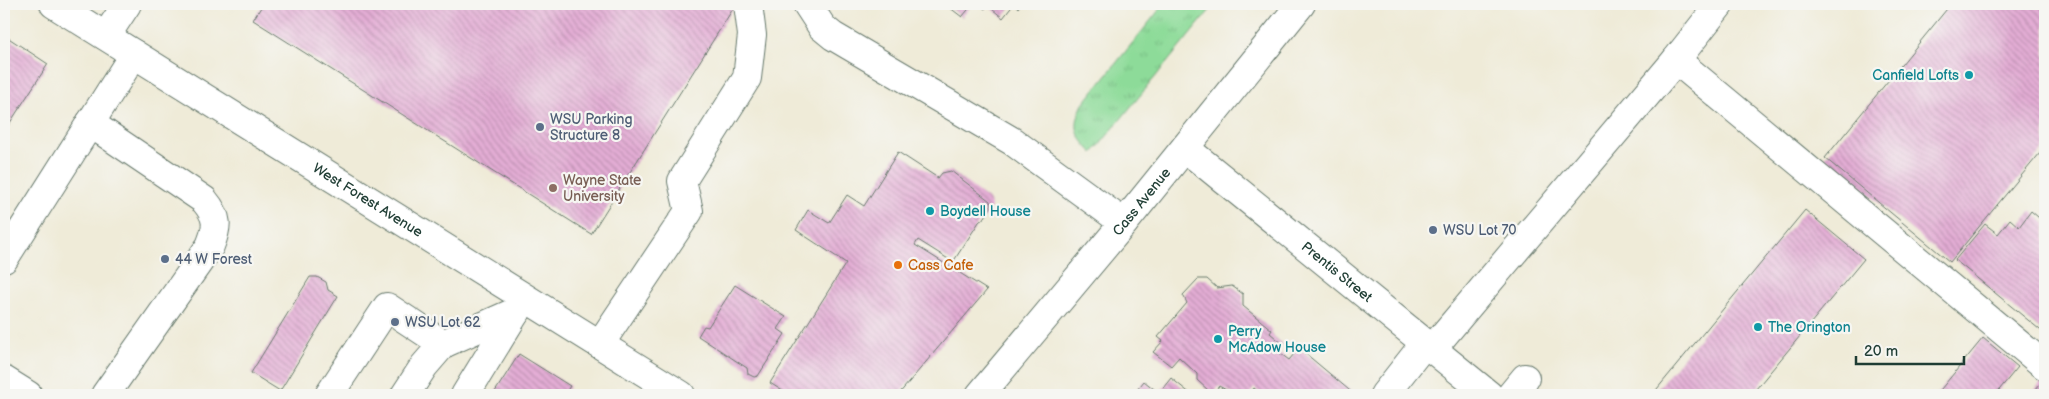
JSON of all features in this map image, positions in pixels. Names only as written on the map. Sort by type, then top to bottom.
[{"type":"street","name":"West Forest Avenue","points":[[54,4],[520,304],[600,344],[681,395]]},
{"type":"street","points":[[106,36],[127,4]]},
{"type":"street","points":[[600,344],[690,211],[682,181],[746,78],[752,35],[748,4]]},
{"type":"street","points":[[807,4],[822,27],[832,36],[1012,141],[1124,223]]},
{"type":"street","name":"Cass Avenue","points":[[980,395],[1124,223],[1301,4]]},
{"type":"street","points":[[1384,395],[1429,346],[1676,60],[1720,4]]},
{"type":"street","points":[[4,259],[134,54]]},
{"type":"street","points":[[1676,60],[2045,366]]},
{"type":"street","points":[[90,123],[204,200],[214,212],[217,228],[210,246],[105,395]]},
{"type":"street","name":"Prentis Street","points":[[1185,148],[1489,395]]},
{"type":"street","points":[[404,395],[424,366],[443,344],[520,304]]},
{"type":"street","points":[[465,395],[520,304]]},
{"type":"street","points":[[329,395],[387,307],[443,344]]},
{"type":"street","points":[[4,380],[28,395]]},
{"type":"green space","points":[[1164,4],[1215,4],[1093,153],[1079,136],[1077,125],[1083,104]]},
{"type":"building","name":"WSU Parking Structure 8","points":[[263,4],[736,4],[591,234],[253,20]]},
{"type":"building","points":[[945,4],[973,4],[962,17]]},
{"type":"building","points":[[978,4],[1014,4],[1003,18],[987,5],[985,9]]},
{"type":"building","name":"Canfield Lofts","points":[[1951,4],[2045,4],[2045,147],[1950,262],[1825,158]]},
{"type":"building","points":[[4,35],[48,64],[4,132]]},
{"type":"building","points":[[898,152],[938,178],[942,173],[951,171],[990,201],[991,207],[986,216],[979,222],[953,262],[918,240],[915,245],[987,290],[898,395],[789,395],[770,383],[846,263],[796,230],[808,210],[829,223],[847,195],[864,206]]},
{"type":"building","name":"The Orington","points":[[1805,210],[1864,259],[1751,395],[1652,395]]},
{"type":"building","points":[[2031,211],[2045,223],[2045,334],[1955,260],[1985,224],[1998,234],[2010,219],[2019,227]]},
{"type":"building","points":[[310,277],[317,277],[326,282],[328,290],[338,296],[280,391],[251,373]]},
{"type":"building","name":"Perry McAdow House","points":[[1198,279],[1207,279],[1217,288],[1232,286],[1243,294],[1243,306],[1272,330],[1270,333],[1283,344],[1277,351],[1289,360],[1299,348],[1355,395],[1260,395],[1254,388],[1249,395],[1235,395],[1219,386],[1215,391],[1209,391],[1197,380],[1197,374],[1179,357],[1171,366],[1153,352],[1163,341],[1158,337],[1187,303],[1183,295]]},
{"type":"building","points":[[735,285],[786,317],[778,329],[785,334],[758,376],[754,377],[748,374],[747,368],[698,336],[704,326],[708,327]]},
{"type":"building","points":[[1983,338],[2018,367],[1995,395],[1936,395]]},
{"type":"building","points":[[519,354],[570,386],[564,395],[493,395]]},
{"type":"building","points":[[1171,378],[1192,395],[1133,395],[1144,381],[1159,393]]},
{"type":"building","points":[[2045,378],[2045,395],[2031,395]]},
{"type":"place","name":"Canfield Lofts","points":[[1969,75]]},
{"type":"place","name":"WSU Parking Structure 8","points":[[540,127]]},
{"type":"place","name":"Wayne State University","points":[[553,188]]},
{"type":"place","name":"Boydell House","points":[[930,211]]},
{"type":"place","name":"WSU Lot 70","points":[[1433,230]]},
{"type":"place","name":"44 W Forest","points":[[165,259]]},
{"type":"place","name":"Cass Cafe","points":[[898,265]]},
{"type":"place","name":"WSU Lot 62","points":[[395,322]]},
{"type":"place","name":"The Orington","points":[[1758,327]]},
{"type":"place","name":"Perry McAdow House","points":[[1218,339]]}]
